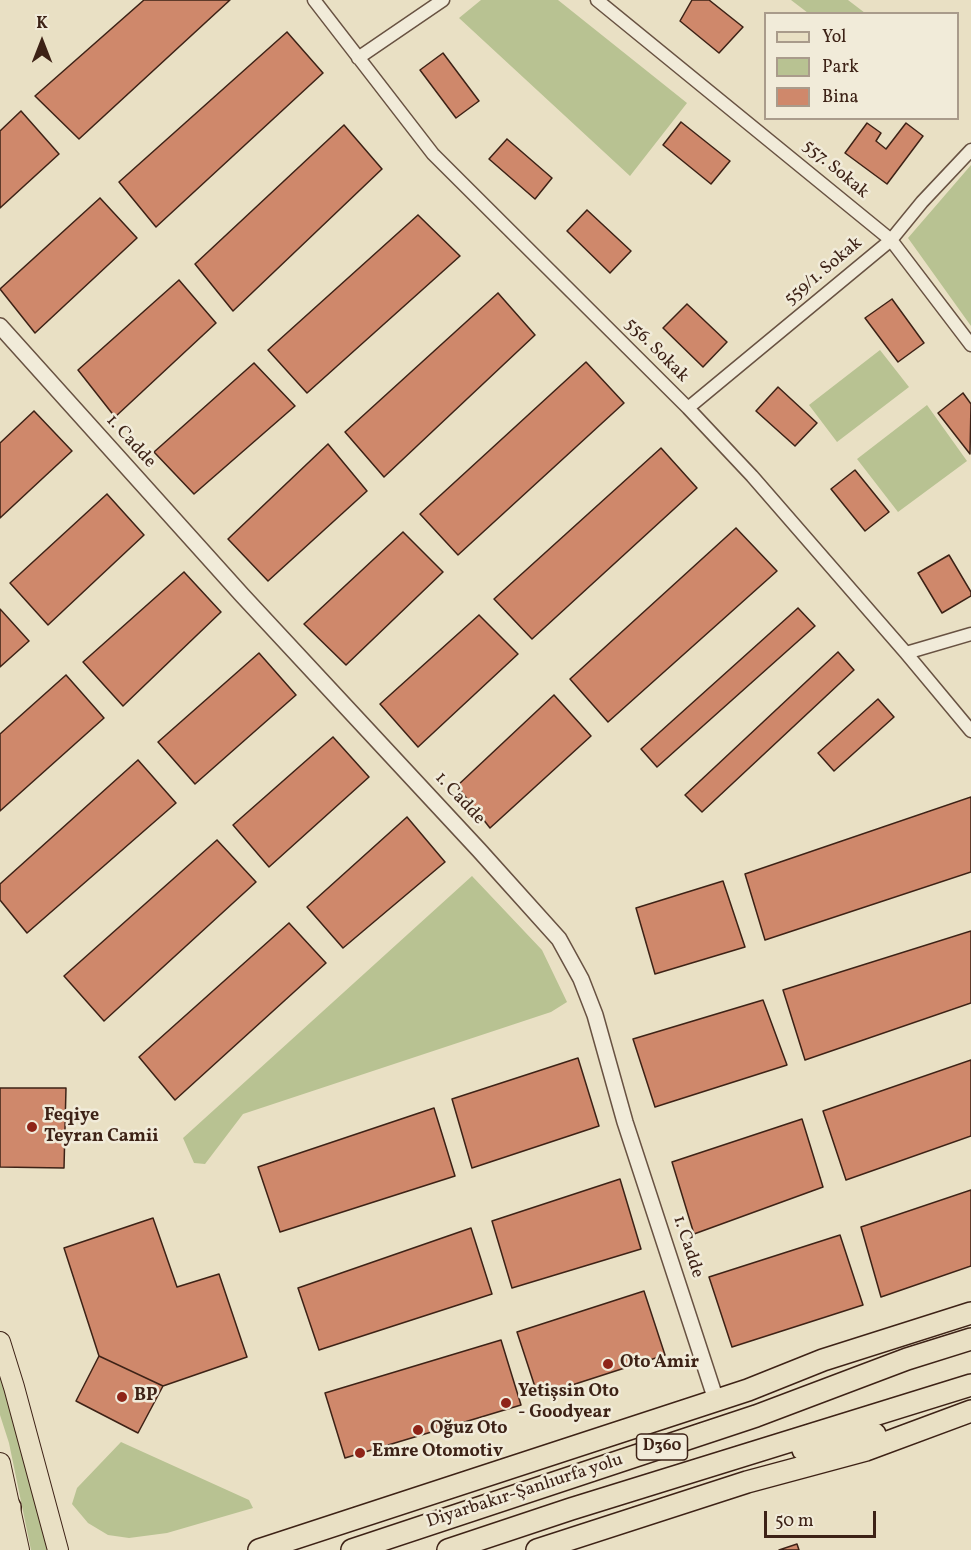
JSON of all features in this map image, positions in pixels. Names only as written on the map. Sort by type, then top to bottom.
[{"type":"highway","points":[[259,1550],[748,1390],[823,1360],[971,1314]]},
{"type":"highway","name":"Diyarbakır-Şanlıurfa yolu","points":[[352,1550],[756,1416],[907,1359],[971,1340]]},
{"type":"highway","name":"Diyarbakır-Şanlıurfa yolu","points":[[448,1550],[971,1385]]},
{"type":"highway","points":[[537,1550],[560,1546],[747,1482],[866,1450],[971,1411]]},
{"type":"highway","points":[[720,1463],[805,1450],[949,1419]]},
{"type":"highway","points":[[5,1550],[10,1507]]},
{"type":"main road","points":[[0,1342],[58,1550]]},
{"type":"main road","points":[[0,1463],[19,1550]]},
{"type":"street","name":"556. Sokak","points":[[314,0],[433,154],[688,408],[759,485],[971,731]]},
{"type":"street","points":[[358,58],[443,0]]},
{"type":"street","name":"557. Sokak","points":[[597,0],[891,240],[971,345]]},
{"type":"street","name":"559/1. Sokak","points":[[688,408],[891,240],[922,202],[971,150]]},
{"type":"street","name":"1. Cadde","points":[[0,326],[242,595],[559,939],[581,979],[595,1015],[625,1122],[716,1400]]},
{"type":"street","points":[[906,653],[971,634]]},
{"type":"green space","points":[[481,0],[558,0],[687,103],[630,176],[459,18]]},
{"type":"green space","points":[[791,0],[848,0],[864,12],[807,12]]},
{"type":"green space","points":[[971,165],[971,326],[908,238]]},
{"type":"green space","points":[[880,350],[909,387],[837,442],[809,405]]},
{"type":"green space","points":[[927,405],[967,461],[898,512],[857,459]]},
{"type":"green space","points":[[472,876],[542,950],[567,1002],[551,1012],[243,1114],[205,1164],[194,1163],[183,1138]]},
{"type":"green space","points":[[0,1373],[18,1428],[47,1550],[31,1550],[9,1443],[0,1415]]},
{"type":"green space","points":[[121,1442],[249,1500],[253,1508],[167,1533],[129,1538],[108,1535],[88,1523],[72,1504],[77,1488]]},
{"type":"building","points":[[144,0],[230,0],[79,139],[35,96]]},
{"type":"building","points":[[692,0],[709,0],[743,27],[719,53],[680,21]]},
{"type":"building","points":[[287,32],[323,73],[156,227],[119,182]]},
{"type":"building","points":[[443,53],[479,101],[456,118],[420,70]]},
{"type":"building","points":[[21,111],[59,154],[0,208],[0,131]]},
{"type":"building","points":[[681,122],[730,161],[711,184],[663,145]]},
{"type":"building","points":[[867,123],[881,133],[876,141],[886,149],[906,123],[923,136],[887,184],[845,153]]},
{"type":"building","points":[[344,125],[382,169],[233,311],[195,264]]},
{"type":"building","points":[[507,139],[552,178],[535,199],[489,159]]},
{"type":"building","points":[[100,198],[137,238],[35,333],[0,289]]},
{"type":"building","points":[[587,210],[631,251],[610,273],[567,231]]},
{"type":"building","points":[[418,215],[460,256],[307,393],[268,350]]},
{"type":"building","points":[[179,280],[216,323],[115,417],[78,370]]},
{"type":"building","points":[[498,293],[535,335],[384,477],[345,432]]},
{"type":"building","points":[[892,299],[924,343],[898,362],[865,318]]},
{"type":"building","points":[[687,304],[727,342],[703,367],[663,328]]},
{"type":"building","points":[[586,362],[624,403],[458,555],[420,514]]},
{"type":"building","points":[[254,363],[295,406],[194,494],[154,452]]},
{"type":"building","points":[[778,387],[817,423],[795,446],[756,411]]},
{"type":"building","points":[[963,393],[971,404],[970,454],[938,413]]},
{"type":"building","points":[[34,411],[72,451],[0,518],[0,443]]},
{"type":"building","points":[[328,444],[367,491],[268,581],[228,539]]},
{"type":"building","points":[[661,448],[697,488],[532,639],[494,599]]},
{"type":"building","points":[[855,470],[889,512],[865,531],[831,489]]},
{"type":"building","points":[[107,494],[144,535],[48,625],[10,583]]},
{"type":"building","points":[[736,528],[777,571],[608,722],[570,679]]},
{"type":"building","points":[[403,532],[443,572],[346,665],[304,624]]},
{"type":"building","points":[[949,555],[971,592],[971,596],[942,613],[918,573]]},
{"type":"building","points":[[184,572],[221,612],[123,706],[83,662]]},
{"type":"building","points":[[798,608],[815,626],[657,767],[641,749]]},
{"type":"building","points":[[0,609],[29,641],[0,667]]},
{"type":"building","points":[[479,615],[518,654],[418,747],[380,704]]},
{"type":"building","points":[[838,652],[854,670],[702,812],[685,795]]},
{"type":"building","points":[[259,653],[296,695],[195,784],[158,742]]},
{"type":"building","points":[[66,675],[104,718],[0,811],[0,734]]},
{"type":"building","points":[[554,695],[591,736],[490,828],[457,786]]},
{"type":"building","points":[[878,699],[894,717],[834,771],[818,753]]},
{"type":"building","points":[[333,737],[369,777],[269,867],[233,825]]},
{"type":"building","points":[[138,760],[176,803],[27,933],[0,900],[0,884]]},
{"type":"building","points":[[971,797],[971,872],[765,940],[745,874]]},
{"type":"building","points":[[407,817],[445,862],[343,948],[307,907]]},
{"type":"building","points":[[217,840],[256,882],[104,1021],[64,976]]},
{"type":"building","points":[[723,881],[745,947],[655,974],[636,908]]},
{"type":"building","points":[[289,923],[326,963],[175,1100],[139,1057]]},
{"type":"building","points":[[971,931],[971,1003],[805,1060],[783,990]]},
{"type":"building","points":[[763,1000],[787,1065],[655,1107],[633,1039]]},
{"type":"building","points":[[578,1058],[599,1126],[472,1168],[452,1099]]},
{"type":"building","points":[[971,1060],[971,1136],[846,1180],[823,1111]]},
{"type":"building","name":"Feqiye Teyran Camii","points":[[0,1088],[66,1088],[64,1168],[0,1167]]},
{"type":"building","points":[[434,1108],[455,1176],[280,1232],[258,1167]]},
{"type":"building","points":[[802,1119],[823,1187],[694,1234],[672,1162]]},
{"type":"building","points":[[620,1179],[641,1249],[512,1288],[492,1221]]},
{"type":"building","points":[[971,1190],[971,1266],[881,1297],[861,1227]]},
{"type":"building","points":[[153,1218],[177,1287],[219,1274],[247,1357],[163,1386],[99,1356],[64,1248]]},
{"type":"building","points":[[471,1228],[492,1294],[319,1350],[298,1288]]},
{"type":"building","points":[[840,1235],[863,1305],[732,1347],[709,1277]]},
{"type":"building","points":[[644,1291],[665,1355],[538,1396],[517,1332]]},
{"type":"building","points":[[501,1340],[521,1405],[345,1458],[325,1393]]},
{"type":"building","points":[[99,1356],[163,1386],[138,1433],[76,1401]]},
{"type":"building","points":[[797,1544],[799,1550],[779,1550]]},
{"type":"place","name":"Feqiye Teyran Camii","points":[[32,1127]]},
{"type":"place","name":"Oto Amir","points":[[608,1364]]},
{"type":"place","name":"BP","points":[[122,1397]]},
{"type":"place","name":"Yetişsin Oto - Goodyear","points":[[506,1403]]},
{"type":"place","name":"Oğuz Oto","points":[[418,1430]]},
{"type":"place","name":"Emre Otomotiv","points":[[360,1453]]}]
